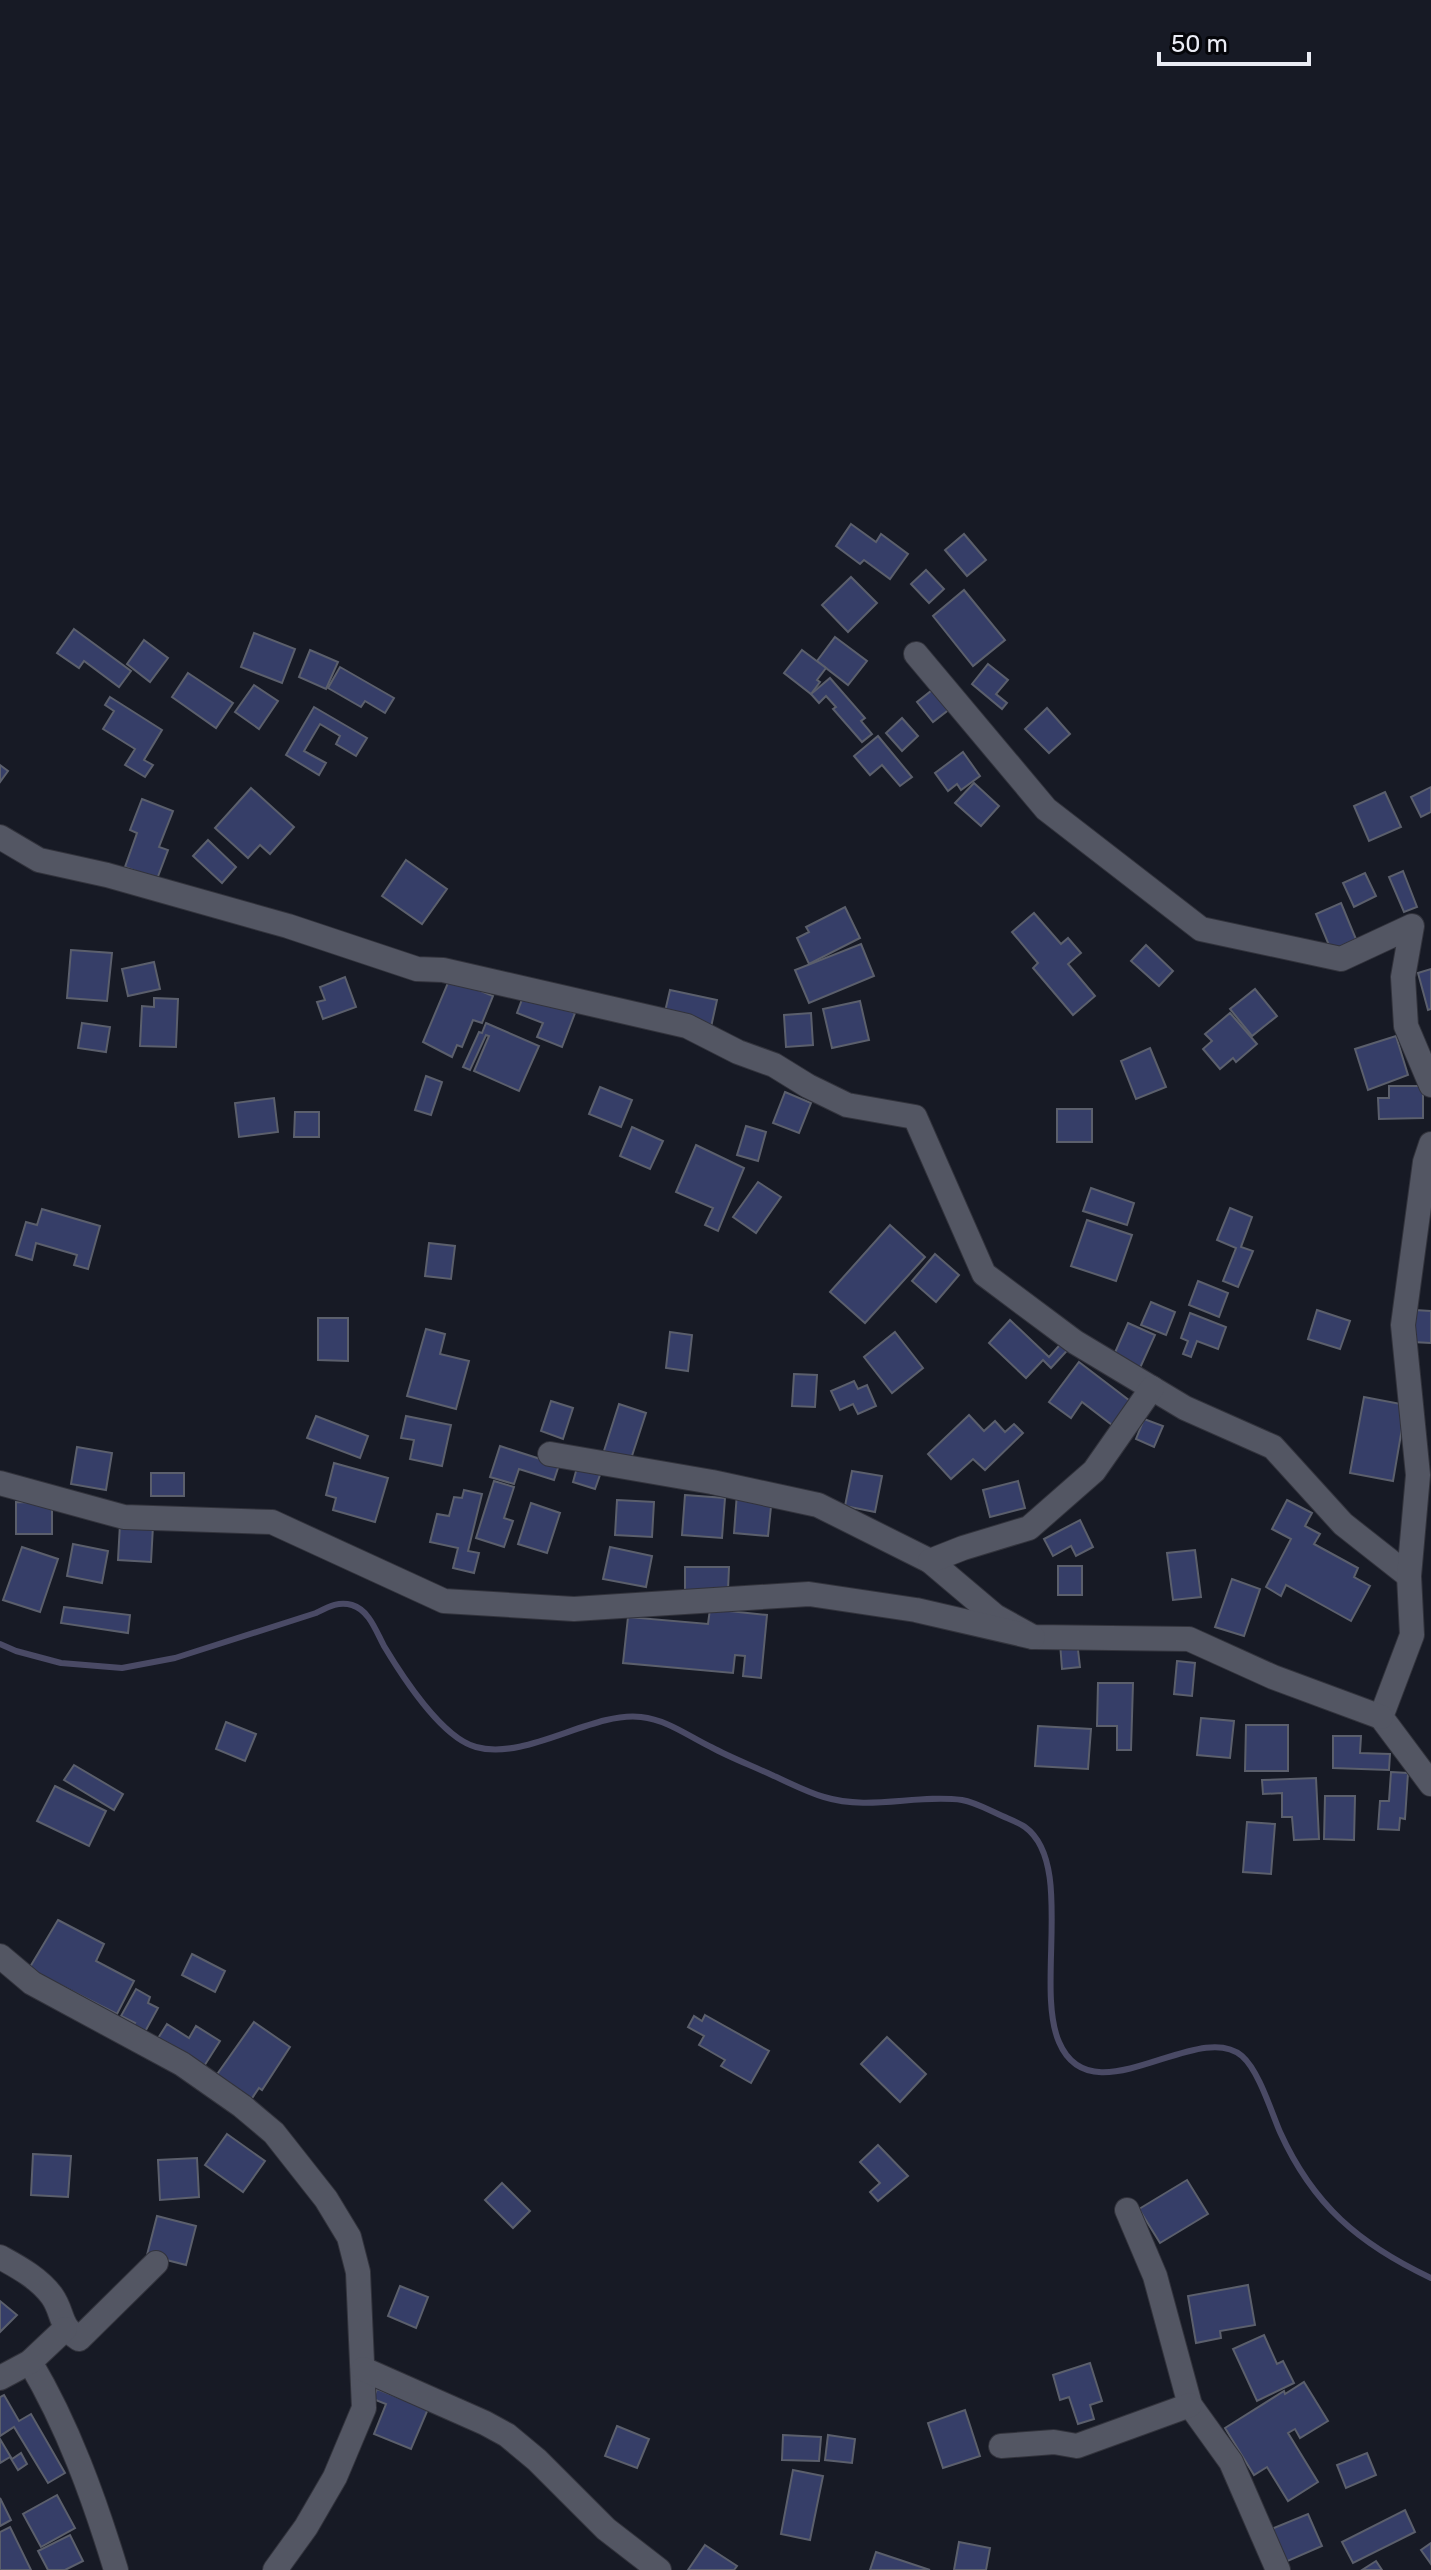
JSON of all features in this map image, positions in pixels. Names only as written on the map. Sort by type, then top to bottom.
[{"type":"street","points":[[916,654],[1046,809],[1201,929],[1341,959],[1412,926],[1403,977],[1406,1026],[1430,1083]]},
{"type":"street","points":[[0,837],[39,860],[107,875],[288,926],[417,969],[443,970],[687,1026],[738,1052],[774,1065],[834,1099],[861,1109],[915,1117],[984,1274],[1075,1342],[1185,1408],[1273,1447],[1343,1524],[1409,1576]]},
{"type":"street","points":[[1381,1717],[1412,1635],[1409,1576],[1418,1475],[1403,1325],[1425,1162],[1431,1144]]},
{"type":"street","points":[[930,1561],[1029,1528],[1094,1471],[1152,1388]]},
{"type":"street","points":[[550,1454],[712,1482],[818,1505],[930,1561],[995,1616],[1033,1637]]},
{"type":"street","points":[[0,1483],[124,1517],[272,1522],[444,1601],[574,1609],[809,1594],[916,1610],[1033,1637],[1189,1639],[1273,1677],[1381,1717],[1431,1784]]},
{"type":"street","points":[[0,1956],[32,1983],[182,2064],[242,2106],[274,2133],[326,2199],[349,2237],[358,2272],[364,2408],[335,2477],[306,2527],[275,2570]]},
{"type":"street","points":[[1127,2210],[1155,2276],[1190,2405],[1231,2462],[1278,2570]]},
{"type":"street","points":[[0,2257],[42,2285],[54,2298],[65,2329],[79,2339],[156,2263]]},
{"type":"street","points":[[0,2378],[30,2362],[65,2329]]},
{"type":"street","points":[[30,2362],[54,2404],[97,2510],[116,2570]]},
{"type":"street","points":[[363,2369],[507,2435],[537,2460],[606,2529],[659,2570]]},
{"type":"street","points":[[1001,2446],[1054,2442],[1077,2446],[1190,2405]]},
{"type":"building","points":[[851,524],[876,542],[881,534],[908,554],[890,579],[864,560],[860,564],[836,546]]},
{"type":"building","points":[[964,534],[986,560],[967,576],[945,550]]},
{"type":"building","points":[[926,570],[944,589],[929,603],[911,584]]},
{"type":"building","points":[[851,577],[877,603],[848,632],[822,605]]},
{"type":"building","points":[[964,590],[1005,640],[973,666],[933,616]]},
{"type":"building","points":[[74,629],[131,671],[119,687],[84,661],[79,668],[57,653]]},
{"type":"building","points":[[254,633],[295,649],[282,683],[241,667]]},
{"type":"building","points":[[835,637],[867,661],[848,685],[817,661]]},
{"type":"building","points":[[144,640],[168,658],[150,682],[127,664]]},
{"type":"building","points":[[310,650],[338,662],[326,689],[299,677]]},
{"type":"building","points":[[802,650],[826,668],[811,694],[784,673]]},
{"type":"building","points":[[988,664],[1008,680],[996,694],[1007,703],[1002,709],[972,684]]},
{"type":"building","points":[[340,667],[394,698],[385,713],[365,701],[361,707],[328,688]]},
{"type":"building","points":[[188,673],[233,703],[216,728],[172,697]]},
{"type":"building","points":[[830,678],[865,718],[861,721],[872,734],[862,742],[833,709],[836,707],[826,696],[819,703],[811,694]]},
{"type":"building","points":[[254,685],[278,701],[259,729],[235,712]]},
{"type":"building","points":[[936,687],[951,708],[933,722],[917,702]]},
{"type":"building","points":[[110,697],[162,730],[144,760],[153,765],[145,777],[125,765],[135,749],[103,729],[114,711],[105,705]]},
{"type":"building","points":[[314,707],[367,738],[356,756],[336,744],[340,736],[320,724],[304,751],[326,763],[319,775],[286,755]]},
{"type":"building","points":[[1047,708],[1070,734],[1049,753],[1025,729]]},
{"type":"building","points":[[902,718],[918,736],[902,751],[886,733]]},
{"type":"building","points":[[878,736],[912,777],[900,786],[882,765],[870,775],[854,756]]},
{"type":"building","points":[[963,752],[980,776],[961,790],[957,784],[948,791],[935,773]]},
{"type":"building","points":[[0,765],[8,771],[0,782]]},
{"type":"building","points":[[974,783],[999,806],[981,826],[955,803]]},
{"type":"building","points":[[1431,787],[1431,812],[1421,817],[1411,797]]},
{"type":"building","points":[[251,788],[294,827],[270,854],[260,845],[248,858],[215,828]]},
{"type":"building","points":[[1385,792],[1401,827],[1369,841],[1354,806]]},
{"type":"building","points":[[142,799],[173,811],[159,847],[168,850],[157,879],[125,867],[137,833],[130,830]]},
{"type":"building","points":[[208,840],[236,867],[222,883],[193,856]]},
{"type":"building","points":[[406,860],[447,889],[422,924],[382,896]]},
{"type":"building","points":[[1403,871],[1417,907],[1404,912],[1389,877]]},
{"type":"building","points":[[1365,873],[1376,896],[1354,907],[1343,883]]},
{"type":"building","points":[[1341,903],[1358,944],[1333,955],[1316,914]]},
{"type":"building","points":[[845,907],[860,938],[809,964],[797,938],[809,932],[806,927]]},
{"type":"building","points":[[1034,913],[1061,944],[1068,938],[1081,953],[1068,964],[1095,996],[1073,1015],[1033,968],[1038,963],[1012,932]]},
{"type":"building","points":[[861,944],[874,976],[809,1003],[795,970]]},
{"type":"building","points":[[1146,945],[1173,971],[1159,986],[1131,961]]},
{"type":"building","points":[[71,950],[112,953],[107,1001],[67,998]]},
{"type":"building","points":[[154,962],[160,989],[128,996],[122,969]]},
{"type":"building","points":[[1431,969],[1431,1009],[1428,1010],[1418,973]]},
{"type":"building","points":[[345,977],[356,1007],[323,1019],[317,1002],[325,1000],[320,987]]},
{"type":"building","points":[[450,978],[493,996],[482,1023],[473,1020],[462,1047],[457,1045],[452,1057],[423,1042]]},
{"type":"building","points":[[1255,989],[1277,1016],[1252,1036],[1230,1009]]},
{"type":"building","points":[[670,990],[717,1000],[711,1027],[664,1016]]},
{"type":"building","points":[[524,994],[575,1013],[562,1047],[537,1037],[543,1023],[517,1013]]},
{"type":"building","points":[[154,998],[178,999],[176,1047],[140,1046],[142,1006],[154,1007]]},
{"type":"building","points":[[860,1001],[869,1040],[832,1048],[823,1009]]},
{"type":"building","points":[[811,1013],[813,1045],[786,1047],[784,1015]]},
{"type":"building","points":[[1230,1013],[1257,1044],[1236,1062],[1233,1058],[1220,1069],[1203,1049],[1212,1041],[1205,1034]]},
{"type":"building","points":[[82,1023],[110,1027],[106,1052],[78,1048]]},
{"type":"building","points":[[486,1023],[539,1046],[519,1091],[474,1071],[489,1036],[486,1035],[470,1070],[463,1067]]},
{"type":"building","points":[[1396,1036],[1408,1075],[1368,1090],[1355,1049]]},
{"type":"building","points":[[1150,1048],[1166,1087],[1136,1099],[1121,1061]]},
{"type":"building","points":[[426,1076],[442,1082],[431,1115],[415,1110]]},
{"type":"building","points":[[1389,1086],[1423,1086],[1423,1118],[1379,1119],[1378,1098],[1389,1098]]},
{"type":"building","points":[[600,1087],[632,1100],[621,1127],[589,1114]]},
{"type":"building","points":[[785,1092],[811,1103],[799,1133],[773,1123]]},
{"type":"building","points":[[274,1098],[278,1132],[239,1137],[235,1103]]},
{"type":"building","points":[[1057,1109],[1092,1109],[1092,1142],[1057,1142]]},
{"type":"building","points":[[295,1112],[319,1112],[319,1137],[294,1137]]},
{"type":"building","points":[[746,1126],[766,1132],[758,1161],[737,1155]]},
{"type":"building","points":[[632,1127],[663,1141],[650,1169],[620,1156]]},
{"type":"building","points":[[696,1145],[744,1168],[718,1231],[705,1225],[713,1208],[676,1192]]},
{"type":"building","points":[[758,1182],[781,1197],[756,1233],[733,1217]]},
{"type":"building","points":[[1091,1188],[1134,1203],[1127,1225],[1083,1211]]},
{"type":"building","points":[[1230,1208],[1252,1217],[1241,1247],[1253,1251],[1238,1287],[1223,1281],[1236,1248],[1217,1240]]},
{"type":"building","points":[[42,1209],[100,1226],[88,1269],[74,1265],[77,1255],[36,1243],[32,1260],[16,1255],[26,1222],[37,1225]]},
{"type":"building","points":[[1087,1220],[1132,1235],[1116,1281],[1071,1266]]},
{"type":"building","points":[[890,1225],[925,1257],[865,1323],[830,1292]]},
{"type":"building","points":[[429,1243],[455,1246],[451,1279],[425,1276]]},
{"type":"building","points":[[935,1254],[959,1275],[936,1302],[912,1281]]},
{"type":"building","points":[[1198,1281],[1228,1293],[1219,1317],[1189,1305]]},
{"type":"building","points":[[1151,1302],[1175,1312],[1166,1335],[1141,1325]]},
{"type":"building","points":[[1317,1310],[1350,1321],[1340,1349],[1308,1339]]},
{"type":"building","points":[[1415,1310],[1431,1311],[1431,1343],[1413,1342]]},
{"type":"building","points":[[1190,1313],[1226,1327],[1218,1349],[1197,1341],[1191,1357],[1183,1354],[1188,1341],[1181,1338]]},
{"type":"building","points":[[318,1318],[348,1318],[348,1361],[318,1360]]},
{"type":"building","points":[[1010,1320],[1049,1357],[1066,1338],[1073,1344],[1051,1368],[1043,1360],[1026,1378],[989,1343]]},
{"type":"building","points":[[1128,1323],[1155,1335],[1140,1368],[1113,1357]]},
{"type":"building","points":[[426,1329],[445,1334],[440,1354],[469,1361],[456,1409],[407,1396]]},
{"type":"building","points":[[670,1332],[692,1335],[688,1371],[666,1368]]},
{"type":"building","points":[[895,1332],[923,1368],[892,1393],[864,1357]]},
{"type":"building","points":[[1079,1362],[1134,1404],[1116,1428],[1082,1402],[1071,1418],[1049,1402]]},
{"type":"building","points":[[794,1374],[817,1375],[815,1407],[792,1406]]},
{"type":"building","points":[[854,1381],[858,1389],[867,1385],[876,1406],[858,1414],[853,1404],[840,1410],[831,1391]]},
{"type":"building","points":[[1364,1397],[1406,1405],[1393,1481],[1350,1473]]},
{"type":"building","points":[[551,1401],[573,1408],[563,1439],[541,1431]]},
{"type":"building","points":[[619,1404],[646,1413],[629,1465],[602,1457]]},
{"type":"building","points":[[969,1415],[984,1431],[995,1421],[1005,1432],[1014,1424],[1023,1433],[985,1470],[973,1459],[951,1479],[928,1454]]},
{"type":"building","points":[[316,1416],[368,1436],[360,1458],[307,1438]]},
{"type":"building","points":[[406,1416],[451,1425],[442,1466],[410,1459],[414,1440],[401,1438]]},
{"type":"building","points":[[1144,1419],[1163,1426],[1154,1447],[1136,1439]]},
{"type":"building","points":[[500,1446],[559,1465],[554,1480],[519,1469],[514,1484],[490,1477]]},
{"type":"building","points":[[77,1447],[112,1453],[106,1490],[71,1484]]},
{"type":"building","points":[[334,1463],[388,1478],[375,1522],[333,1510],[336,1498],[326,1495]]},
{"type":"building","points":[[578,1464],[601,1472],[595,1489],[573,1482]]},
{"type":"building","points":[[852,1471],[882,1476],[875,1512],[845,1506]]},
{"type":"building","points":[[151,1473],[184,1473],[184,1496],[151,1496]]},
{"type":"building","points":[[494,1481],[514,1487],[504,1518],[513,1521],[504,1547],[476,1538]]},
{"type":"building","points":[[1018,1481],[1025,1508],[990,1517],[983,1490]]},
{"type":"building","points":[[464,1490],[482,1494],[468,1551],[479,1553],[474,1573],[453,1568],[458,1548],[430,1542],[437,1514],[449,1516],[454,1497],[462,1498]]},
{"type":"building","points":[[737,1493],[772,1497],[768,1536],[734,1533]]},
{"type":"building","points":[[685,1495],[725,1498],[722,1538],[682,1535]]},
{"type":"building","points":[[617,1500],[654,1502],[652,1537],[615,1535]]},
{"type":"building","points":[[1287,1500],[1312,1513],[1305,1526],[1320,1534],[1314,1544],[1358,1568],[1354,1577],[1370,1586],[1351,1621],[1286,1585],[1281,1596],[1266,1587],[1291,1539],[1272,1529]]},
{"type":"building","points":[[16,1502],[52,1503],[52,1534],[16,1534]]},
{"type":"building","points":[[531,1503],[560,1513],[547,1553],[518,1544]]},
{"type":"building","points":[[1080,1520],[1093,1547],[1076,1556],[1071,1546],[1053,1556],[1044,1539]]},
{"type":"building","points":[[120,1524],[153,1526],[151,1562],[118,1560]]},
{"type":"building","points":[[73,1544],[108,1551],[102,1583],[67,1576]]},
{"type":"building","points":[[22,1547],[58,1559],[40,1612],[3,1600]]},
{"type":"building","points":[[610,1547],[652,1556],[646,1587],[603,1579]]},
{"type":"building","points":[[1195,1550],[1201,1597],[1173,1600],[1167,1553]]},
{"type":"building","points":[[1058,1566],[1082,1566],[1082,1595],[1058,1595]]},
{"type":"building","points":[[685,1567],[729,1567],[728,1590],[685,1590]]},
{"type":"building","points":[[1232,1579],[1260,1589],[1244,1636],[1215,1627]]},
{"type":"building","points":[[64,1607],[130,1615],[128,1633],[61,1623]]},
{"type":"building","points":[[710,1609],[767,1615],[761,1678],[743,1676],[745,1656],[735,1655],[733,1673],[623,1663],[628,1617],[708,1624]]},
{"type":"building","points":[[1077,1641],[1080,1667],[1062,1669],[1060,1643]]},
{"type":"building","points":[[1177,1661],[1195,1663],[1192,1696],[1174,1694]]},
{"type":"building","points":[[1098,1683],[1133,1683],[1131,1750],[1117,1750],[1117,1726],[1097,1726]]},
{"type":"building","points":[[1201,1718],[1234,1721],[1230,1758],[1197,1755]]},
{"type":"building","points":[[226,1722],[256,1734],[245,1761],[216,1749]]},
{"type":"building","points":[[1246,1725],[1288,1725],[1288,1771],[1245,1771]]},
{"type":"building","points":[[1038,1726],[1091,1729],[1088,1769],[1035,1766]]},
{"type":"building","points":[[1333,1736],[1361,1736],[1360,1753],[1390,1754],[1389,1770],[1333,1768]]},
{"type":"building","points":[[74,1765],[123,1794],[114,1810],[64,1780]]},
{"type":"building","points":[[1391,1772],[1408,1773],[1405,1819],[1400,1818],[1399,1830],[1378,1829],[1380,1801],[1389,1801]]},
{"type":"building","points":[[1316,1778],[1319,1839],[1294,1840],[1292,1817],[1282,1817],[1282,1793],[1263,1794],[1262,1780]]},
{"type":"building","points":[[55,1786],[106,1811],[89,1846],[37,1821]]},
{"type":"building","points":[[1325,1796],[1355,1796],[1354,1840],[1324,1839]]},
{"type":"building","points":[[1247,1822],[1275,1824],[1271,1874],[1243,1872]]},
{"type":"building","points":[[58,1920],[104,1944],[96,1961],[134,1981],[117,2014],[27,1972]]},
{"type":"building","points":[[192,1954],[225,1971],[215,1992],[182,1975]]},
{"type":"building","points":[[136,1989],[150,1997],[148,2003],[158,2008],[141,2039],[129,2032],[135,2023],[121,2016]]},
{"type":"building","points":[[705,2015],[769,2051],[751,2083],[721,2066],[725,2060],[699,2045],[704,2036],[688,2027],[694,2016],[702,2021]]},
{"type":"building","points":[[254,2022],[290,2047],[262,2090],[259,2088],[248,2104],[213,2080]]},
{"type":"building","points":[[167,2024],[189,2038],[196,2026],[220,2041],[201,2071],[155,2043]]},
{"type":"building","points":[[887,2037],[926,2074],[900,2102],[861,2064]]},
{"type":"building","points":[[227,2134],[265,2161],[243,2192],[205,2165]]},
{"type":"building","points":[[878,2145],[908,2176],[878,2201],[870,2192],[880,2183],[860,2162]]},
{"type":"building","points":[[33,2154],[71,2156],[68,2197],[31,2195]]},
{"type":"building","points":[[197,2158],[199,2197],[160,2200],[158,2160]]},
{"type":"building","points":[[1187,2180],[1208,2214],[1160,2243],[1139,2209]]},
{"type":"building","points":[[502,2183],[530,2211],[513,2228],[485,2200]]},
{"type":"building","points":[[157,2216],[196,2226],[186,2265],[147,2255]]},
{"type":"building","points":[[1248,2285],[1255,2325],[1220,2331],[1221,2338],[1196,2343],[1188,2296]]},
{"type":"building","points":[[400,2286],[428,2297],[416,2328],[388,2316]]},
{"type":"building","points":[[0,2301],[17,2315],[0,2332]]},
{"type":"building","points":[[1264,2335],[1277,2364],[1283,2361],[1294,2383],[1257,2401],[1233,2349]]},
{"type":"building","points":[[1090,2363],[1102,2401],[1090,2405],[1094,2419],[1078,2424],[1069,2397],[1060,2400],[1053,2375]]},
{"type":"building","points":[[1304,2382],[1328,2421],[1300,2438],[1295,2429],[1288,2433],[1318,2482],[1288,2501],[1267,2467],[1254,2475],[1225,2428]]},
{"type":"building","points":[[377,2389],[428,2409],[411,2449],[374,2434],[386,2404],[373,2399]]},
{"type":"building","points":[[4,2395],[19,2421],[31,2414],[65,2473],[48,2483],[14,2427],[0,2436],[0,2397]]},
{"type":"building","points":[[965,2410],[980,2456],[943,2468],[928,2423]]},
{"type":"building","points":[[617,2426],[649,2439],[637,2468],[605,2456]]},
{"type":"building","points":[[783,2435],[821,2437],[819,2461],[782,2460]]},
{"type":"building","points":[[828,2435],[855,2439],[852,2463],[825,2460]]},
{"type":"building","points":[[0,2439],[12,2459],[21,2453],[27,2464],[18,2470],[10,2457],[0,2463]]},
{"type":"building","points":[[1367,2453],[1376,2475],[1346,2488],[1337,2465]]},
{"type":"building","points":[[793,2470],[823,2476],[810,2540],[781,2534]]},
{"type":"building","points":[[57,2495],[75,2528],[41,2547],[23,2514]]},
{"type":"building","points":[[0,2498],[11,2520],[0,2526]]},
{"type":"building","points":[[1405,2510],[1415,2532],[1353,2563],[1342,2542]]},
{"type":"building","points":[[1308,2514],[1322,2546],[1283,2563],[1269,2530]]},
{"type":"building","points":[[10,2527],[31,2570],[0,2570],[0,2532]]},
{"type":"building","points":[[70,2535],[83,2561],[65,2570],[48,2570],[38,2551]]},
{"type":"building","points":[[959,2542],[990,2548],[986,2570],[954,2570]]},
{"type":"building","points":[[1431,2543],[1431,2564],[1421,2550]]},
{"type":"building","points":[[705,2545],[737,2566],[734,2570],[688,2570]]},
{"type":"building","points":[[876,2552],[930,2570],[870,2570]]},
{"type":"building","points":[[1376,2561],[1382,2570],[1362,2570]]},
{"type":"waterway","points":[[0,1644],[61,1663],[122,1668],[175,1658],[333,1605],[347,1604],[367,1616],[401,1673],[437,1719],[450,1732],[476,1747],[516,1747],[602,1721],[641,1717],[669,1725],[726,1755],[824,1797],[858,1803],[945,1799],[980,1806],[1025,1827],[1040,1844],[1048,1868],[1051,1896],[1053,2018],[1059,2042],[1075,2063],[1095,2072],[1120,2071],[1199,2049],[1223,2048],[1242,2056],[1259,2081],[1293,2158],[1323,2201],[1360,2236],[1431,2278]]}]
